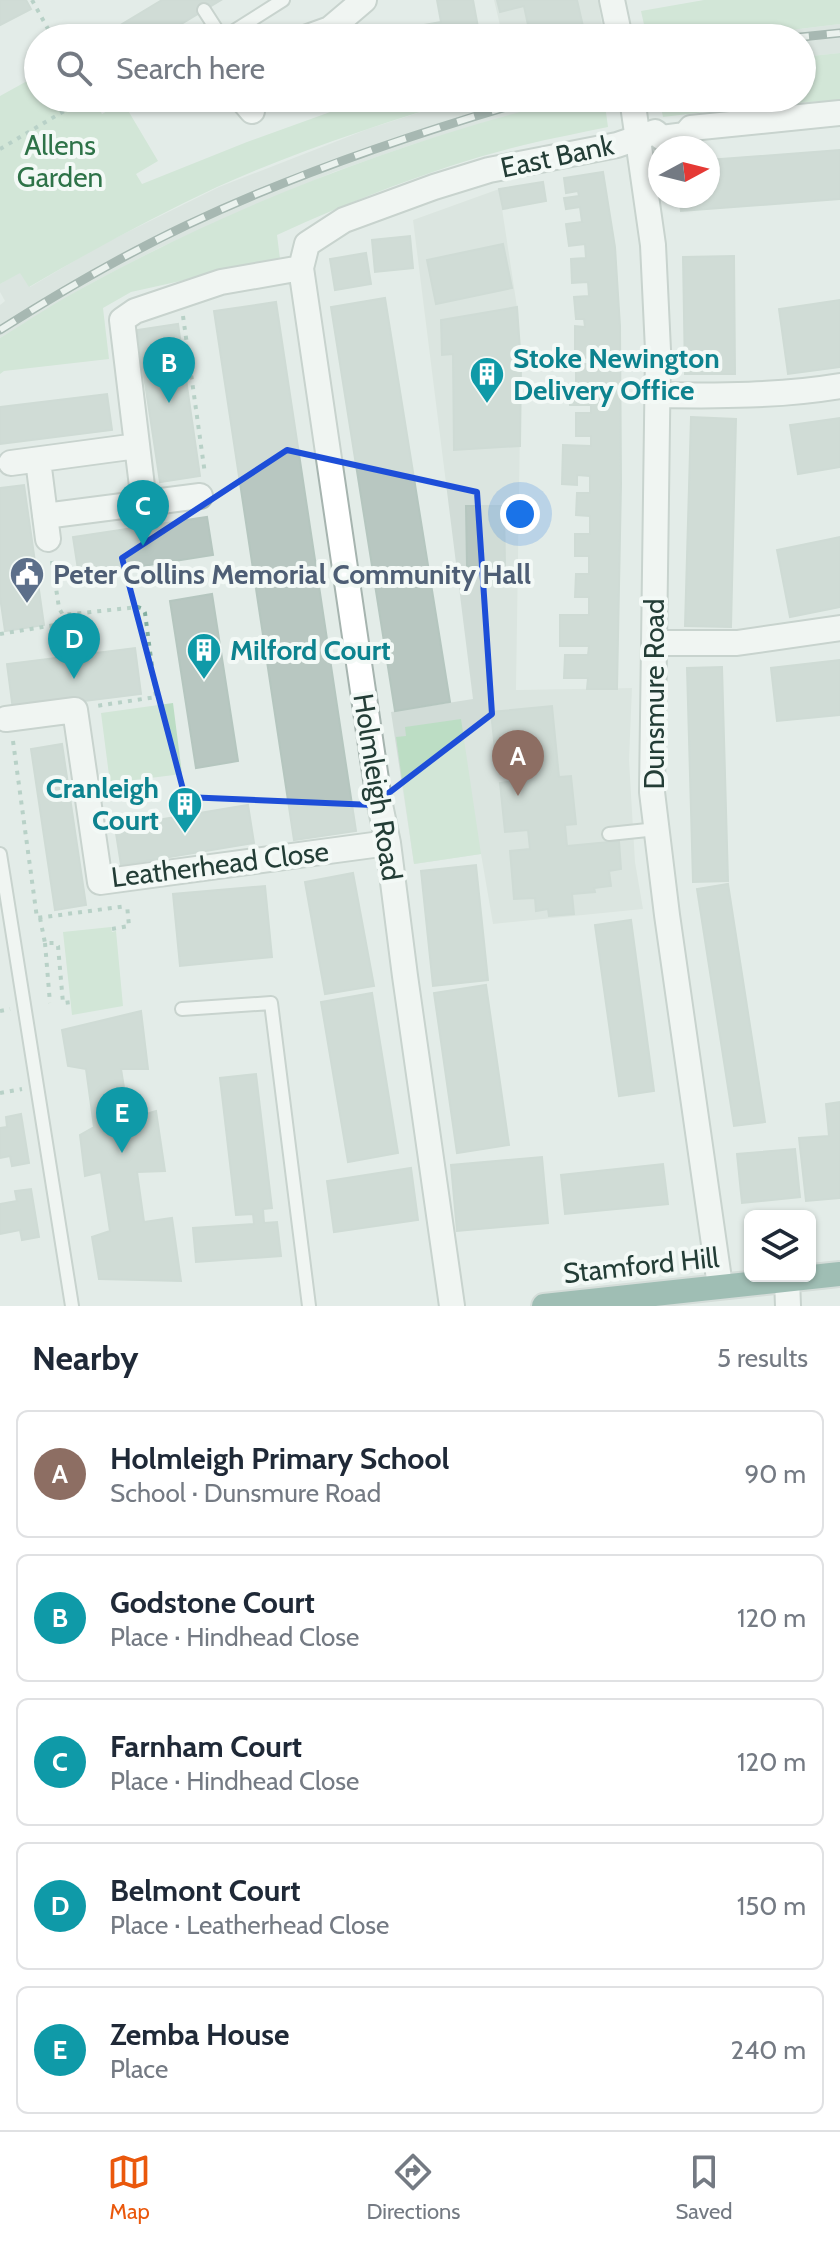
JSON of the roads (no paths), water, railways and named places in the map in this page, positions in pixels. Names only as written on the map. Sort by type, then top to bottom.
[{"type":"highway","name":"Stamford Hill","points":[[816,1276],[840,1274]]},
{"type":"highway","name":"Stamford Hill","points":[[544,1306],[758,1282]]},
{"type":"street","points":[[336,24],[364,0]]},
{"type":"street","points":[[612,0],[617,24]]},
{"type":"street","name":"Dunsmure Road","points":[[638,112],[647,135],[658,350],[651,760],[667,915],[720,1286]]},
{"type":"street","name":"East Bank","points":[[301,268],[307,244],[344,220],[489,170],[617,145],[647,135],[662,138],[685,135],[691,128],[840,113]]},
{"type":"street","points":[[144,503],[122,320],[135,311],[221,282],[301,268]]},
{"type":"street","name":"Holmleigh Road","points":[[301,268],[379,800],[388,843],[452,1306]]},
{"type":"street","points":[[658,395],[716,396],[808,391],[840,386]]},
{"type":"street","points":[[11,463],[137,446]]},
{"type":"street","points":[[38,460],[48,535],[144,503],[200,496]]},
{"type":"street","points":[[654,643],[737,643],[840,628]]},
{"type":"street","name":"Leatherhead Close","points":[[8,719],[80,709],[100,882],[388,843]]},
{"type":"street","points":[[787,1282],[788,1306]]},
{"type":"lane","points":[[244,24],[283,0]]},
{"type":"lane","points":[[204,10],[213,24]]},
{"type":"lane","points":[[609,834],[657,829]]},
{"type":"lane","points":[[0,854],[72,1306]]},
{"type":"lane","points":[[182,1009],[271,1003],[309,1306]]},
{"type":"railway","points":[[816,35],[840,33]]},
{"type":"railway","points":[[0,330],[115,262],[229,206],[359,154],[491,112]]},
{"type":"place","name":"Godstone Court","points":[[169,403]]},
{"type":"place","name":"Stoke Newington Delivery Office","points":[[487,405]]},
{"type":"place","name":"Farnham Court","points":[[143,546]]},
{"type":"place","name":"Peter Collins Memorial Community Hall","points":[[27,605]]},
{"type":"place","name":"Belmont Court","points":[[74,679]]},
{"type":"place","name":"Milford Court","points":[[204,681]]},
{"type":"place","name":"Holmleigh Primary School","points":[[518,796]]},
{"type":"place","name":"Cranleigh Court","points":[[185,835]]},
{"type":"place","name":"Zemba House","points":[[122,1153]]},
{"type":"park label","name":"Allens Garden","points":[[60,161]]}]
